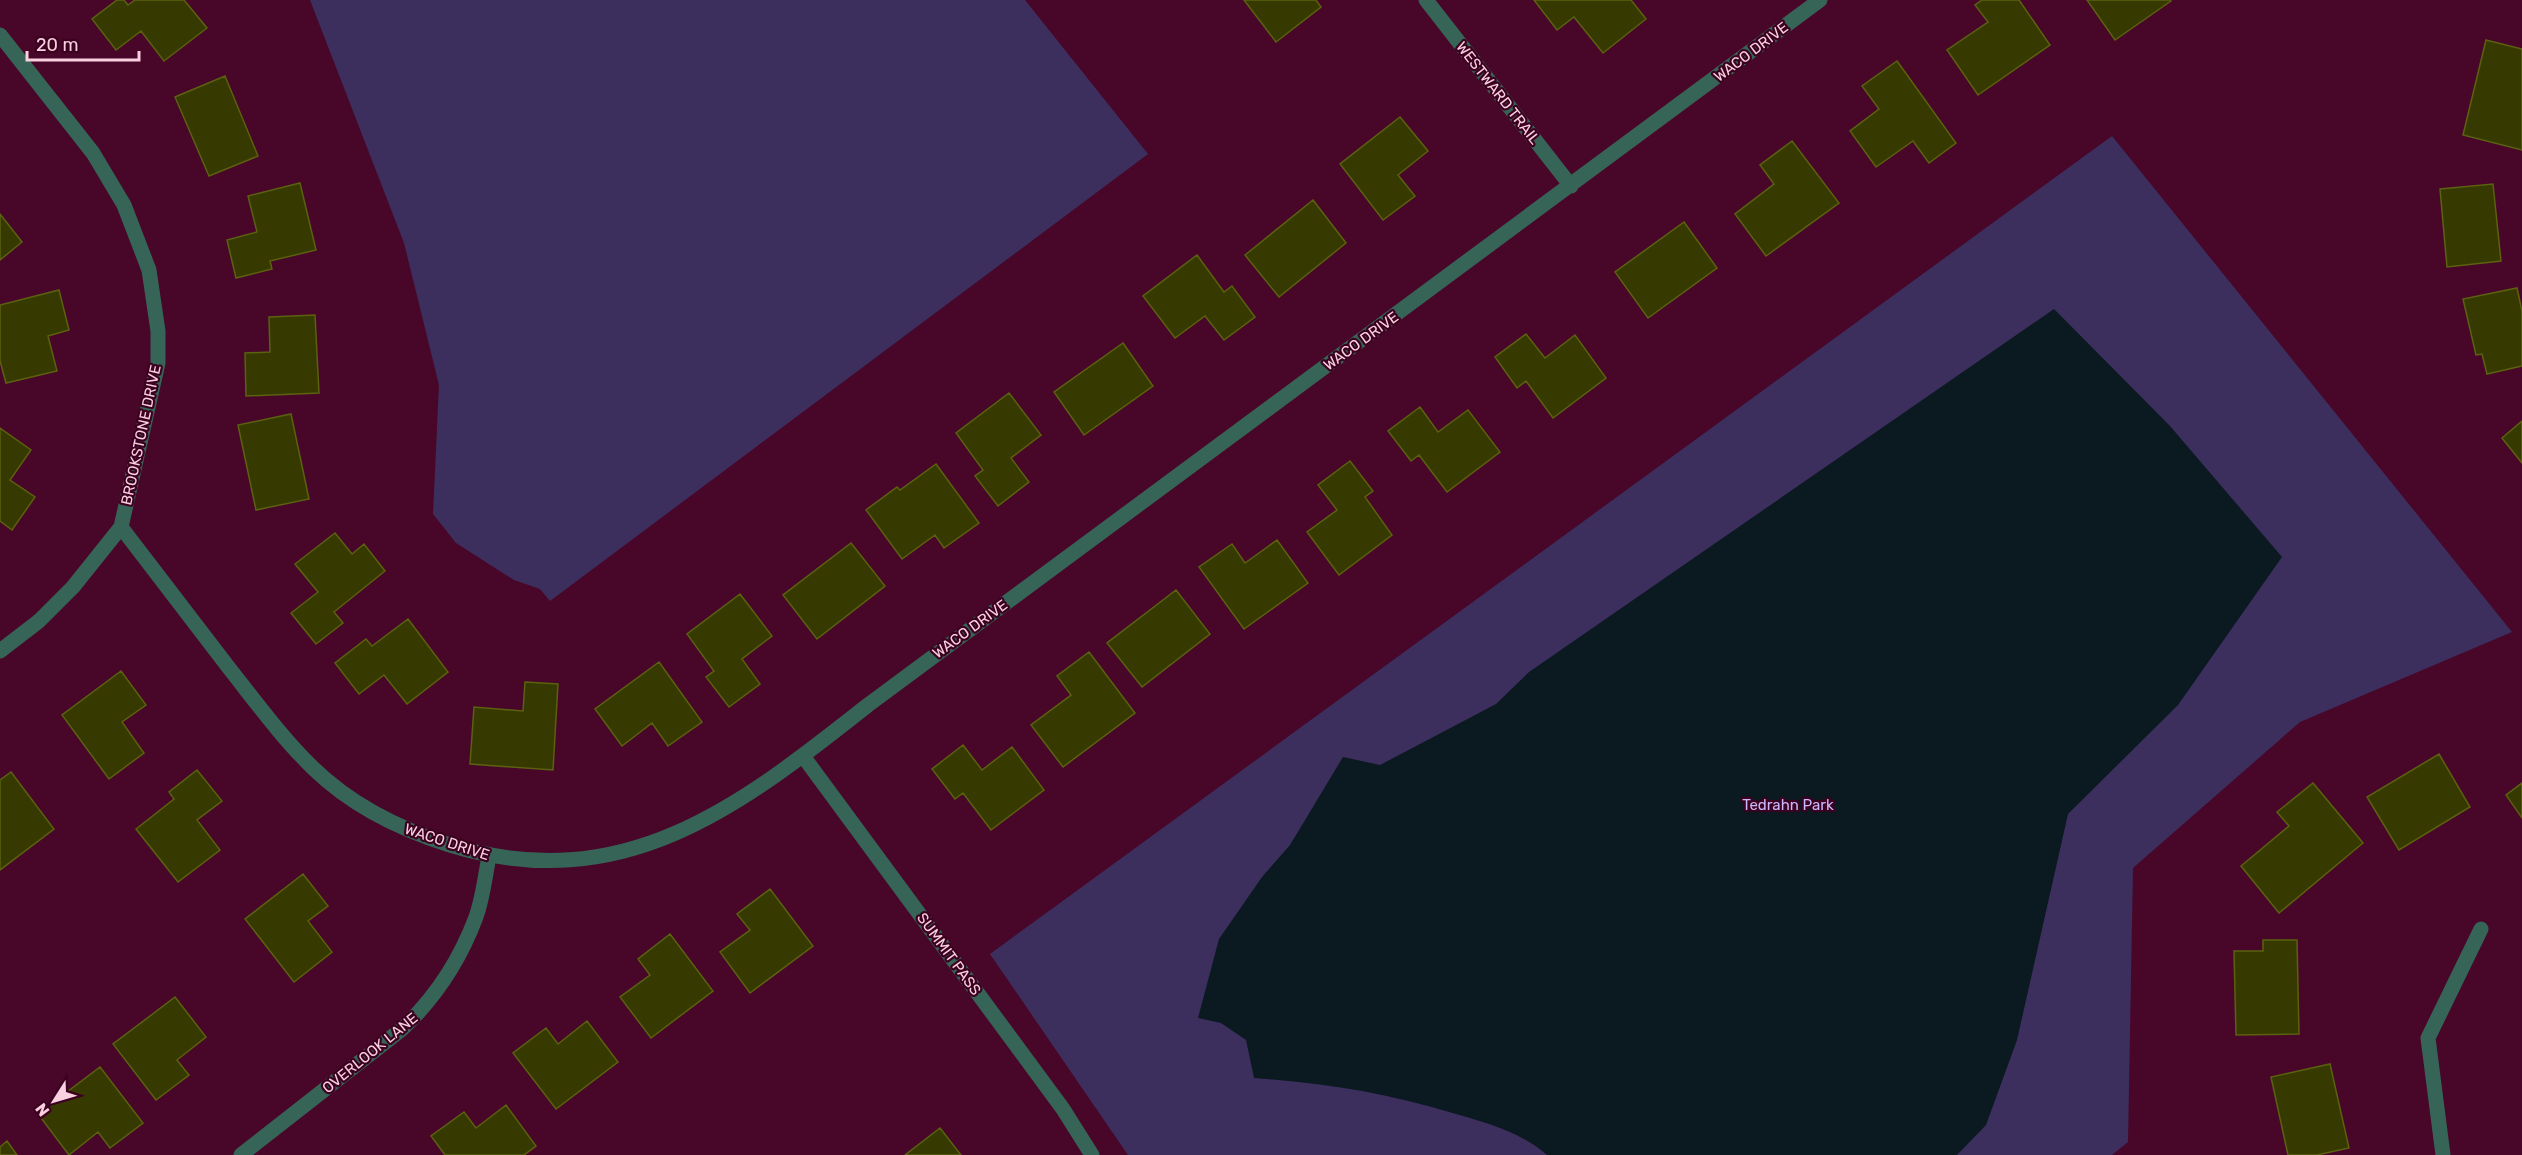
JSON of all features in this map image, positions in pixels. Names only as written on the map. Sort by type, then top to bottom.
[{"type":"street","name":"WESTWARD TRAIL","points":[[1426,0],[1571,186]]},
{"type":"street","name":"WACO DRIVE","points":[[121,526],[276,729],[313,769],[380,819],[417,835],[489,857],[541,862],[598,858],[656,843],[702,822],[803,756],[868,705],[1820,0]]},
{"type":"street","name":"BROOKSTONE DRIVE","points":[[0,34],[93,153],[124,205],[149,270],[158,331],[158,363],[121,526],[73,587],[39,621],[0,651]]},
{"type":"street","name":"SUMMIT PASS","points":[[803,756],[1063,1109],[1092,1155]]},
{"type":"street","name":"OVERLOOK LANE","points":[[241,1155],[402,1029],[425,1008],[444,982],[476,916],[489,857]]},
{"type":"street","points":[[2444,1155],[2428,1038],[2481,929]]},
{"type":"green space","points":[[310,0],[1025,0],[1148,154],[550,601],[540,589],[514,580],[456,543],[433,514],[439,385],[404,243]]},
{"type":"green space","name":"Tedrahn Park","points":[[2112,136],[2512,632],[2300,722],[2133,868],[2128,1142],[2112,1155],[1128,1155],[990,954]]},
{"type":"shaded area","name":"Tedrahn Park","points":[[2054,309],[2170,426],[2282,557],[2178,705],[2068,814],[2017,1040],[1986,1125],[1957,1155],[1547,1155],[1527,1141],[1504,1130],[1406,1100],[1356,1090],[1254,1078],[1246,1040],[1221,1023],[1198,1018],[1219,939],[1262,877],[1290,845],[1343,757],[1380,765],[1496,704],[1529,672]]},
{"type":"building","points":[[117,0],[124,0],[128,5],[135,0],[184,0],[207,28],[164,61],[141,31],[116,50],[92,19]]},
{"type":"building","points":[[1244,0],[1316,0],[1321,7],[1276,42]]},
{"type":"building","points":[[1534,0],[1631,0],[1646,19],[1603,53],[1574,17],[1557,30]]},
{"type":"building","points":[[1982,0],[2019,0],[2050,45],[1978,95],[1947,50],[1988,22],[1975,5]]},
{"type":"building","points":[[2087,0],[2170,0],[2171,1],[2115,40]]},
{"type":"building","points":[[2486,40],[2522,49],[2522,150],[2463,135]]},
{"type":"building","points":[[1897,61],[1956,143],[1929,163],[1913,141],[1876,167],[1850,131],[1879,109],[1862,86]]},
{"type":"building","points":[[225,76],[258,156],[209,176],[175,97]]},
{"type":"building","points":[[1400,117],[1428,151],[1398,175],[1415,196],[1383,220],[1340,164]]},
{"type":"building","points":[[1792,141],[1839,203],[1766,256],[1735,214],[1774,184],[1760,165]]},
{"type":"building","points":[[300,183],[316,250],[270,261],[272,269],[236,278],[227,240],[257,232],[248,196]]},
{"type":"building","points":[[2493,184],[2501,261],[2447,267],[2440,189]]},
{"type":"building","points":[[1313,200],[1346,243],[1279,297],[1245,255]]},
{"type":"building","points":[[0,214],[22,242],[0,260]]},
{"type":"building","points":[[1684,222],[1717,268],[1648,318],[1615,272]]},
{"type":"building","points":[[1197,255],[1224,292],[1232,286],[1255,317],[1224,340],[1205,316],[1175,338],[1143,296]]},
{"type":"building","points":[[2517,288],[2522,311],[2522,366],[2487,374],[2482,354],[2476,355],[2463,299]]},
{"type":"building","points":[[59,290],[69,330],[48,336],[57,371],[6,383],[0,361],[0,305]]},
{"type":"building","points":[[315,315],[319,393],[246,396],[245,353],[270,352],[269,317]]},
{"type":"building","points":[[1526,334],[1545,358],[1575,335],[1606,378],[1553,418],[1526,381],[1517,388],[1495,357]]},
{"type":"building","points":[[1123,343],[1153,386],[1084,435],[1054,392]]},
{"type":"building","points":[[1009,393],[1041,435],[1011,458],[1029,482],[998,506],[975,476],[983,470],[956,433]]},
{"type":"building","points":[[1420,407],[1438,432],[1468,410],[1500,452],[1447,492],[1419,455],[1411,461],[1388,431]]},
{"type":"building","points":[[291,414],[309,499],[256,510],[238,425]]},
{"type":"building","points":[[2522,421],[2522,463],[2502,438]]},
{"type":"building","points":[[0,428],[31,450],[10,480],[35,497],[12,530],[0,521]]},
{"type":"building","points":[[1350,461],[1373,491],[1365,497],[1392,535],[1339,575],[1307,532],[1337,510],[1318,485]]},
{"type":"building","points":[[936,464],[979,523],[944,548],[935,535],[902,559],[866,510],[897,487],[900,490]]},
{"type":"building","points":[[335,533],[352,554],[364,544],[385,571],[334,612],[343,623],[316,644],[291,613],[318,592],[295,564]]},
{"type":"building","points":[[1277,540],[1308,583],[1244,629],[1199,567],[1232,544],[1245,563]]},
{"type":"building","points":[[851,543],[885,586],[817,639],[783,595]]},
{"type":"building","points":[[1176,590],[1210,634],[1142,687],[1107,643]]},
{"type":"building","points":[[740,594],[772,636],[742,659],[760,684],[729,707],[706,677],[714,671],[687,634]]},
{"type":"building","points":[[408,619],[448,672],[407,704],[384,675],[359,694],[335,663],[366,639],[372,646]]},
{"type":"building","points":[[1089,652],[1135,713],[1063,767],[1031,725],[1071,695],[1057,676]]},
{"type":"building","points":[[659,662],[702,722],[668,746],[652,723],[622,746],[595,709]]},
{"type":"building","points":[[121,671],[146,705],[122,722],[144,753],[109,779],[62,715]]},
{"type":"building","points":[[525,682],[558,684],[553,770],[470,764],[474,707],[523,711]]},
{"type":"building","points":[[963,745],[982,770],[1012,747],[1044,790],[991,830],[963,793],[955,799],[932,769]]},
{"type":"building","points":[[2439,754],[2470,807],[2399,850],[2367,797]]},
{"type":"building","points":[[197,770],[222,801],[197,820],[220,850],[178,882],[136,829],[174,799],[169,792]]},
{"type":"building","points":[[11,772],[54,829],[0,870],[0,780]]},
{"type":"building","points":[[2313,783],[2363,843],[2279,913],[2241,866],[2289,826],[2277,812]]},
{"type":"building","points":[[2522,783],[2522,818],[2506,795]]},
{"type":"building","points":[[303,874],[328,906],[308,921],[332,952],[294,982],[245,919]]},
{"type":"building","points":[[770,889],[813,946],[750,993],[720,952],[750,930],[737,914]]},
{"type":"building","points":[[670,934],[713,991],[651,1038],[620,997],[650,975],[638,959]]},
{"type":"building","points":[[2263,940],[2297,940],[2299,1034],[2236,1035],[2234,951],[2263,951]]},
{"type":"building","points":[[175,997],[206,1037],[177,1060],[189,1075],[156,1100],[113,1044]]},
{"type":"building","points":[[587,1021],[618,1062],[556,1109],[513,1053],[546,1028],[558,1044]]},
{"type":"building","points":[[2330,1064],[2349,1148],[2317,1155],[2288,1155],[2271,1077]]},
{"type":"building","points":[[100,1067],[143,1123],[110,1148],[98,1132],[69,1155],[38,1114]]},
{"type":"building","points":[[506,1105],[536,1146],[524,1155],[445,1155],[431,1136],[464,1112],[476,1128]]},
{"type":"building","points":[[940,1128],[961,1155],[905,1155]]},
{"type":"building","points":[[7,1141],[17,1155],[0,1155],[0,1147]]}]
